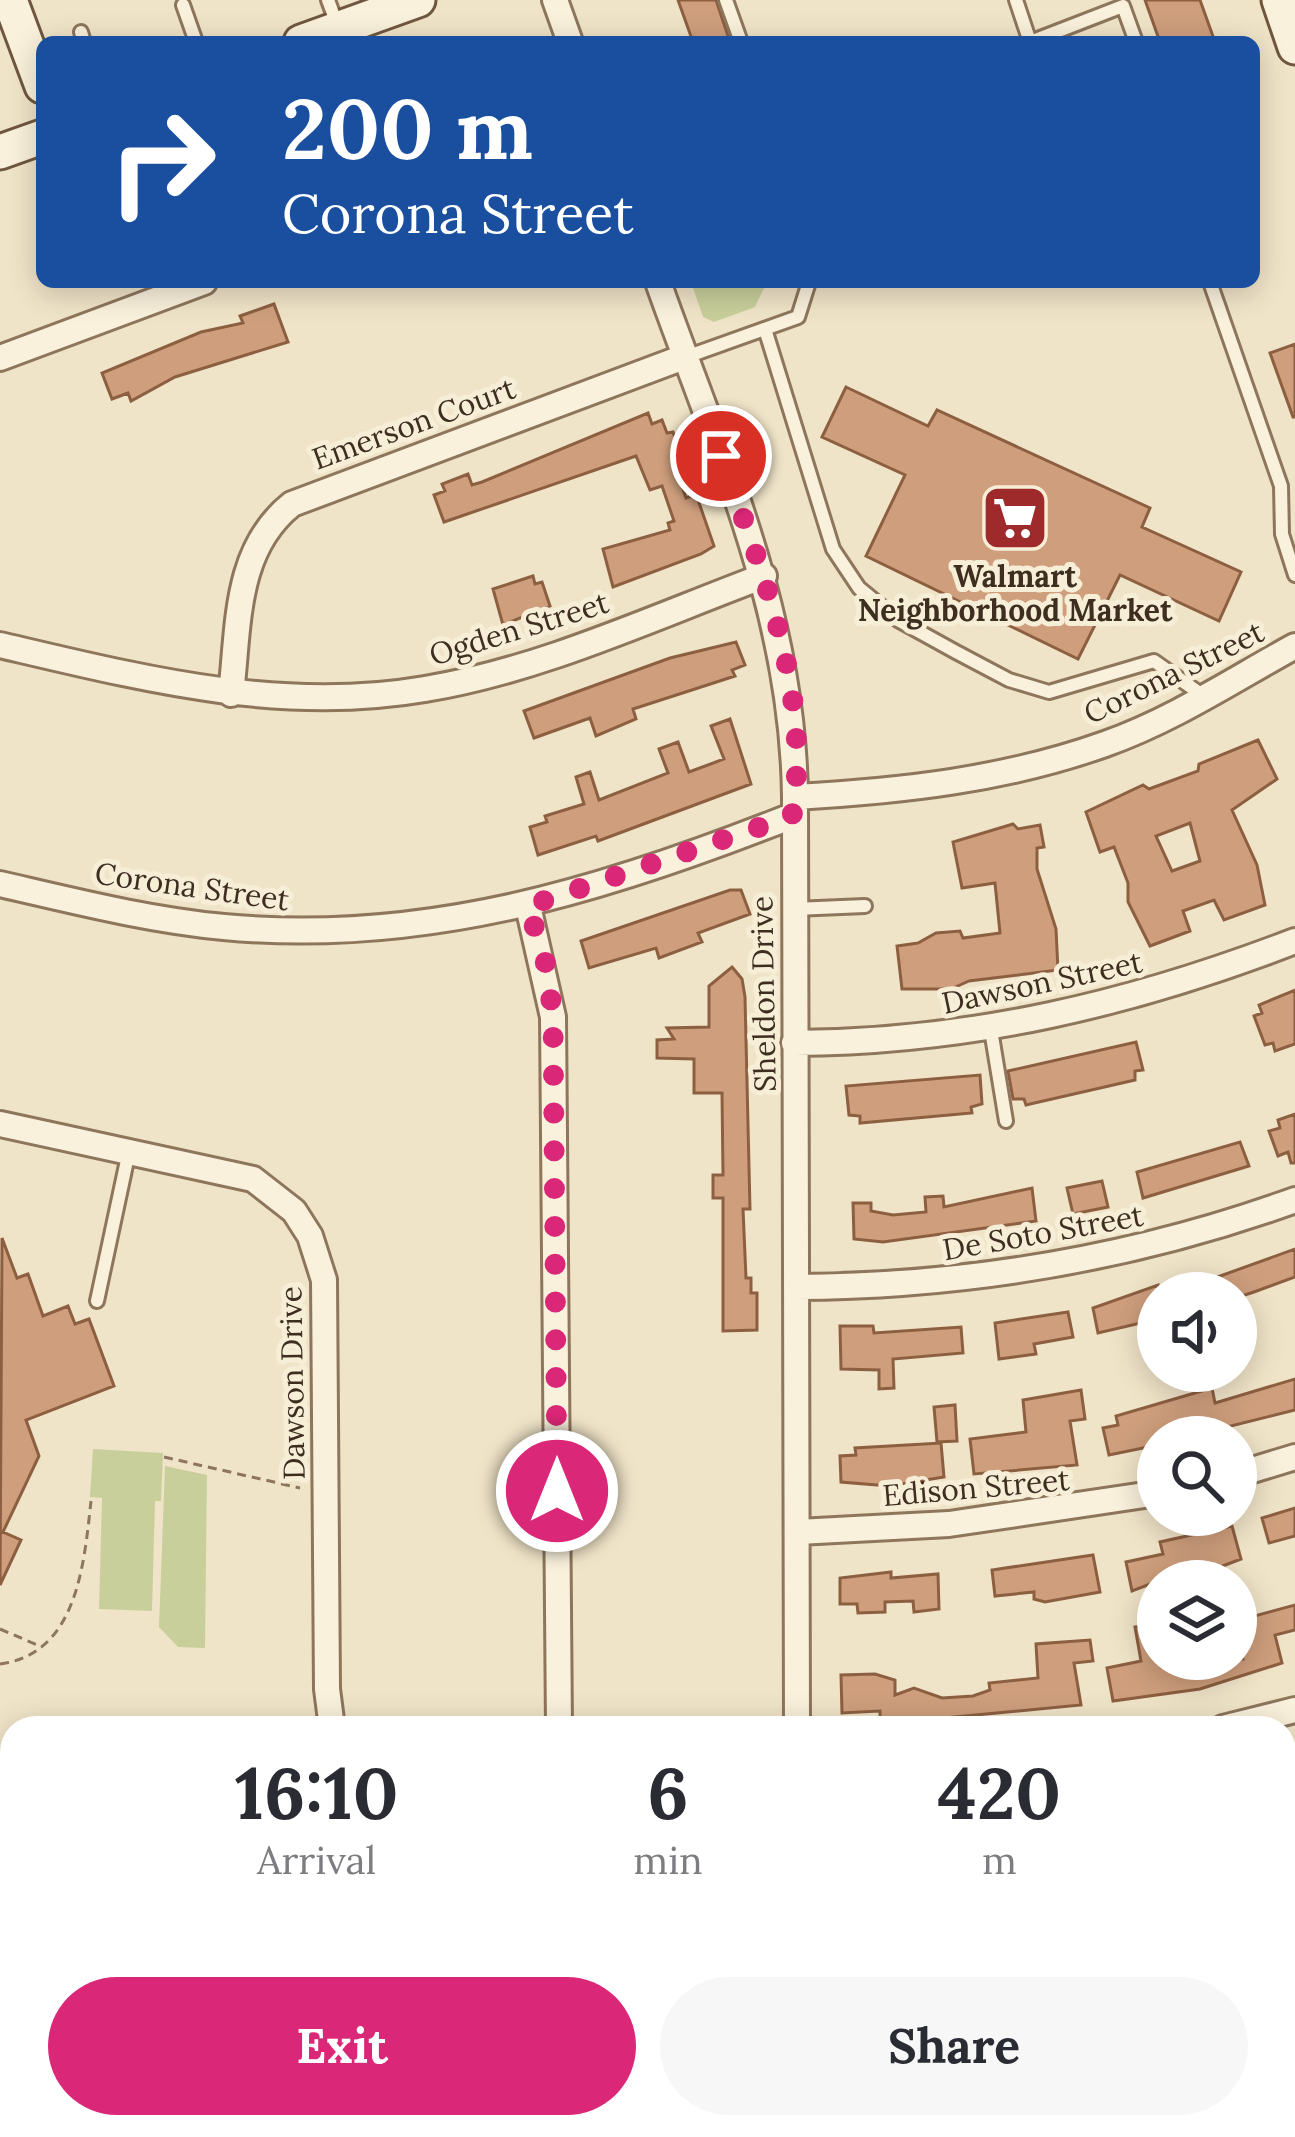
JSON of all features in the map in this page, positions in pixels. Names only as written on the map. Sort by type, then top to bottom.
[{"type":"main road","points":[[10,0],[36,70]]},
{"type":"main road","points":[[308,36],[333,15],[418,0]]},
{"type":"main road","points":[[1279,0],[1295,47]]},
{"type":"main road","points":[[0,152],[36,139]]},
{"type":"street","points":[[555,0],[568,36]]},
{"type":"street","points":[[0,358],[188,288]]},
{"type":"street","name":"Sheldon Drive","points":[[660,288],[764,577],[789,689],[797,1716]]},
{"type":"street","name":"Emerson Court","points":[[231,694],[246,571],[262,533],[292,503],[684,358]]},
{"type":"street","name":"Ogden Street","points":[[0,645],[231,694],[344,698],[448,685],[537,660],[764,577]]},
{"type":"street","name":"Corona Street","points":[[0,884],[143,916],[269,931],[383,930],[528,906],[793,806],[1025,768],[1108,743],[1205,697],[1295,646]]},
{"type":"street","points":[[528,906],[547,968],[553,1017],[559,1716]]},
{"type":"street","name":"Dawson Street","points":[[794,1043],[991,1030],[1095,1008],[1295,941]]},
{"type":"street","name":"Dawson Drive","points":[[0,1124],[253,1179],[280,1196],[310,1236],[326,1303],[325,1494],[332,1716]]},
{"type":"street","name":"De Soto Street","points":[[796,1287],[892,1286],[1052,1267],[1132,1251],[1295,1201]]},
{"type":"street","points":[[1257,1469],[1295,1457]]},
{"type":"street","name":"Edison Street","points":[[798,1532],[950,1524],[1137,1496]]},
{"type":"lane","points":[[726,0],[739,36]]},
{"type":"lane","points":[[1016,0],[1029,36]]},
{"type":"lane","points":[[183,5],[194,36]]},
{"type":"lane","points":[[1041,36],[1123,6],[1134,36]]},
{"type":"lane","points":[[684,358],[798,317],[807,288]]},
{"type":"lane","points":[[1212,288],[1281,486],[1282,534],[1295,575]]},
{"type":"lane","points":[[765,329],[833,549],[872,599],[898,620],[1010,680],[1049,692],[1154,661],[1205,697]]},
{"type":"lane","points":[[793,909],[866,906]]},
{"type":"lane","points":[[991,1030],[1006,1121]]},
{"type":"lane","points":[[97,1301],[129,1151]]},
{"type":"path","points":[[164,1457],[325,1494]]},
{"type":"path","points":[[0,1664],[26,1659],[45,1648],[66,1618],[86,1548],[91,1501]]},
{"type":"path","points":[[0,1629],[45,1648]]},
{"type":"green space","points":[[693,288],[764,288],[755,307],[714,322],[703,317]]},
{"type":"green space","points":[[93,1449],[163,1453],[161,1501],[155,1501],[152,1611],[99,1609],[102,1498],[90,1497]]},
{"type":"green space","points":[[165,1466],[207,1475],[205,1648],[178,1647],[159,1627]]},
{"type":"building","points":[[678,0],[716,0],[728,36],[691,36]]},
{"type":"building","points":[[1145,0],[1200,0],[1213,36],[1158,36]]},
{"type":"building","points":[[274,304],[288,342],[175,377],[131,401],[128,393],[112,399],[102,373],[201,332],[243,323],[240,316]]},
{"type":"building","points":[[1295,344],[1295,417],[1293,417],[1270,353]]},
{"type":"building","name":"Walmart Neighborhood Market","points":[[846,387],[928,426],[937,410],[1150,508],[1142,527],[1241,572],[1219,621],[1120,575],[1078,659],[866,556],[905,475],[822,437]]},
{"type":"building","points":[[648,413],[652,424],[662,420],[667,433],[673,432],[684,463],[675,466],[686,498],[696,494],[714,546],[701,554],[613,587],[603,549],[670,530],[668,523],[674,521],[662,486],[650,490],[636,456],[444,522],[434,495],[445,491],[442,484],[468,474],[472,485],[482,482]]},
{"type":"building","points":[[533,576],[535,584],[542,582],[550,606],[503,625],[493,589]]},
{"type":"building","points":[[736,642],[745,665],[732,670],[735,676],[633,709],[636,719],[596,736],[590,718],[534,738],[524,711],[670,658]]},
{"type":"building","points":[[730,719],[751,784],[598,841],[596,836],[538,855],[530,827],[547,822],[545,816],[584,804],[576,777],[590,772],[599,800],[668,773],[659,749],[678,742],[689,772],[724,759],[711,726]]},
{"type":"building","points":[[1258,740],[1277,779],[1232,810],[1257,865],[1265,905],[1224,920],[1214,900],[1183,911],[1190,931],[1150,946],[1128,902],[1128,883],[1114,847],[1100,852],[1086,812],[1143,785],[1149,789],[1198,771],[1199,764]],"holes":[[[1190,823],[1200,861],[1172,871],[1156,836]]]},
{"type":"building","points":[[1013,824],[1018,829],[1040,825],[1044,847],[1037,848],[1037,869],[1056,929],[1058,970],[969,981],[951,989],[902,989],[897,946],[918,943],[936,933],[960,931],[963,938],[1000,933],[995,883],[962,888],[953,842]]},
{"type":"building","points":[[741,890],[750,914],[698,933],[702,942],[659,958],[656,948],[589,968],[581,941]]},
{"type":"building","points":[[732,967],[742,979],[745,997],[750,1209],[743,1209],[746,1278],[751,1278],[751,1293],[757,1293],[757,1330],[723,1331],[723,1198],[713,1198],[713,1175],[723,1175],[722,1093],[694,1093],[694,1059],[657,1058],[657,1040],[674,1039],[667,1028],[709,1027],[709,986]]},
{"type":"building","points":[[1295,990],[1295,1044],[1275,1051],[1273,1043],[1265,1045],[1254,1016],[1262,1013],[1259,1005]]},
{"type":"building","points":[[1136,1042],[1143,1070],[1135,1071],[1135,1080],[1026,1105],[1024,1099],[1013,1099],[1008,1071]]},
{"type":"building","points":[[980,1075],[982,1104],[971,1107],[972,1113],[860,1123],[860,1116],[849,1115],[846,1086]]},
{"type":"building","points":[[1295,1114],[1295,1163],[1291,1163],[1288,1152],[1278,1156],[1269,1131],[1280,1128],[1278,1120]]},
{"type":"building","points":[[1240,1142],[1249,1166],[1143,1198],[1137,1172]]},
{"type":"building","points":[[1102,1181],[1108,1207],[1073,1214],[1067,1188]]},
{"type":"building","points":[[1032,1188],[1036,1221],[883,1242],[854,1239],[853,1203],[871,1203],[871,1211],[893,1215],[926,1212],[925,1197],[943,1196],[944,1207]]},
{"type":"building","points":[[2,1238],[17,1278],[28,1274],[43,1316],[68,1306],[75,1324],[89,1319],[114,1386],[26,1420],[39,1456],[3,1532],[21,1540],[0,1585]]},
{"type":"building","points":[[1295,1249],[1295,1277],[1257,1291],[1257,1272],[1231,1272]]},
{"type":"building","points":[[1137,1292],[1137,1324],[1098,1333],[1093,1308]]},
{"type":"building","points":[[1068,1312],[1073,1337],[1034,1344],[1036,1354],[999,1359],[995,1323]]},
{"type":"building","points":[[840,1326],[873,1326],[874,1333],[961,1327],[963,1353],[893,1359],[894,1388],[879,1389],[879,1370],[841,1369]]},
{"type":"building","points":[[1295,1379],[1295,1410],[1257,1420],[1137,1416],[1137,1449],[1109,1455],[1103,1428],[1118,1425],[1116,1416],[1198,1392],[1213,1392],[1215,1403]]},
{"type":"building","points":[[1081,1390],[1085,1419],[1070,1421],[1077,1465],[974,1474],[970,1439],[1026,1432],[1023,1400]]},
{"type":"building","points":[[955,1405],[957,1441],[937,1442],[934,1407]]},
{"type":"building","points":[[941,1443],[944,1477],[889,1486],[841,1482],[840,1456],[856,1455],[855,1448]]},
{"type":"building","points":[[1295,1508],[1295,1536],[1269,1543],[1262,1518]]},
{"type":"building","points":[[1187,1536],[1235,1536],[1241,1559],[1137,1560],[1137,1589],[1132,1591],[1126,1562],[1163,1554],[1160,1542]]},
{"type":"building","points":[[1093,1555],[1100,1592],[1045,1602],[1034,1599],[1034,1592],[995,1596],[992,1570]]},
{"type":"building","points":[[891,1572],[891,1578],[938,1574],[939,1609],[914,1612],[913,1601],[885,1602],[885,1612],[858,1613],[857,1604],[840,1604],[840,1578]]},
{"type":"building","points":[[1295,1605],[1295,1630],[1275,1635],[1282,1663],[1257,1671],[1257,1615]]},
{"type":"building","points":[[1090,1640],[1093,1661],[1074,1663],[1081,1705],[965,1716],[842,1713],[841,1675],[875,1674],[895,1680],[895,1695],[914,1688],[942,1698],[973,1696],[990,1690],[989,1683],[1038,1678],[1036,1644]]},
{"type":"building","points":[[1137,1662],[1137,1680],[1228,1680],[1200,1689],[1113,1701],[1107,1668]]},
{"type":"place","name":"Walmart Neighborhood Market","points":[[1015,518]]},
{"type":"route","points":[[557,1491],[553,1017],[547,968],[528,906],[623,878],[792,816],[794,750],[778,630],[721,456]]}]
